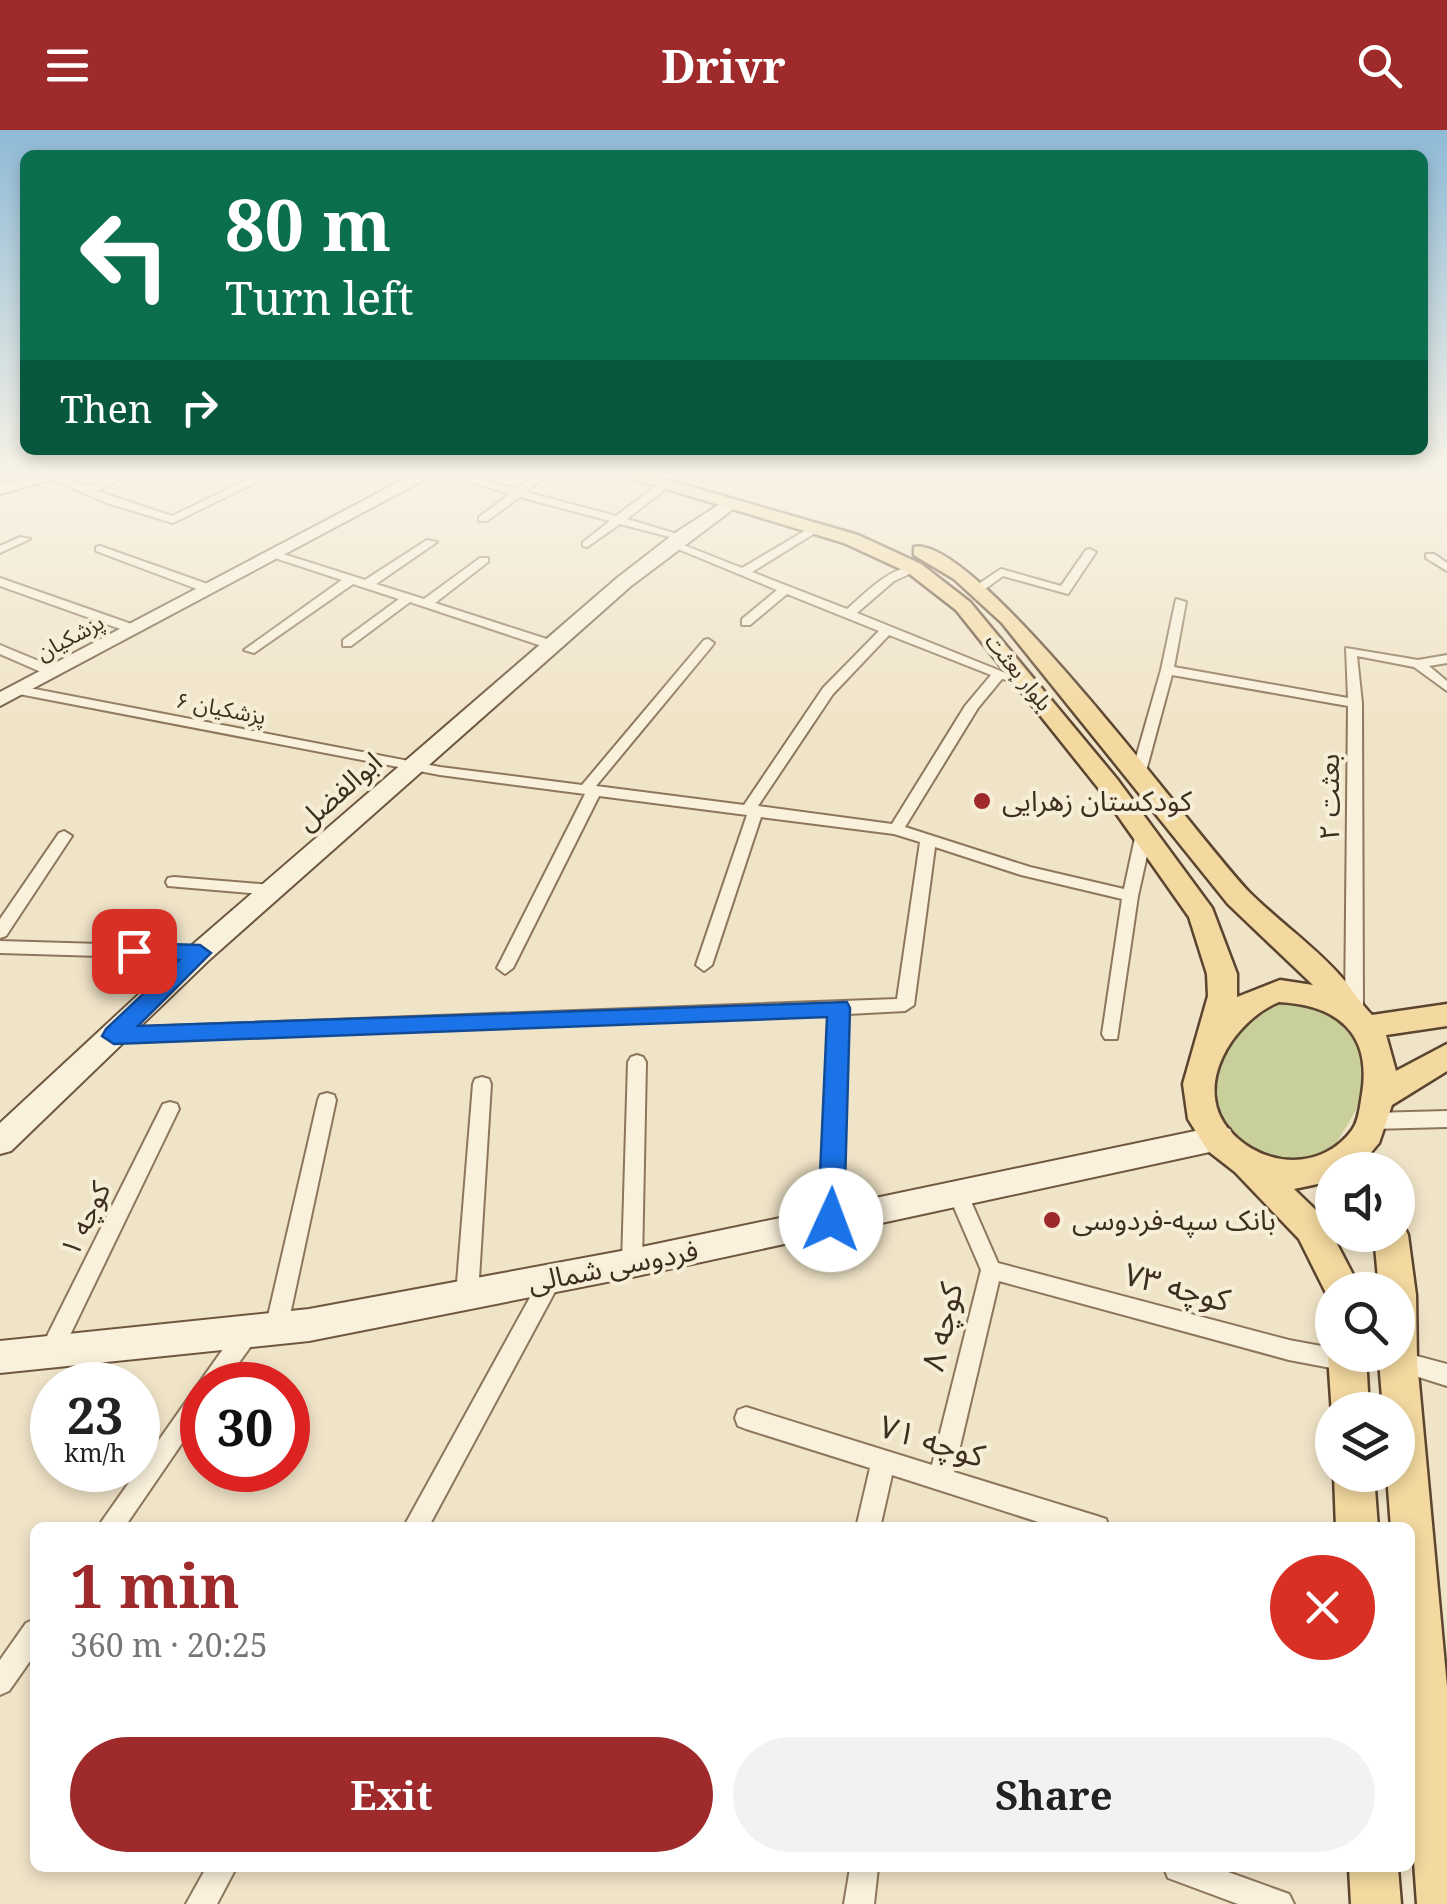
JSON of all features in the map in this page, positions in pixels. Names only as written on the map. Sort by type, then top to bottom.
[{"type":"main road","name":"پزشکیان","points":[[0,700],[271,557]]},
{"type":"main road","name":"ابوالفضل","points":[[0,1142],[200,953],[658,557]]},
{"type":"main road","name":"بلوار بعثت","points":[[892,557],[914,568],[971,614],[1144,832],[1202,915],[1220,960],[1223,996],[1208,1056]]},
{"type":"main road","name":"بلوار بعثت","points":[[932,557],[978,589],[1040,652],[1238,897],[1333,987],[1356,1016]]},
{"type":"main road","points":[[1334,1272],[1311,1228],[1232,1149],[1200,1099],[1198,1086],[1208,1056],[1238,1010],[1259,996],[1300,991],[1318,994],[1356,1016],[1447,1014]]},
{"type":"main road","points":[[1356,1016],[1382,1071],[1372,1119],[1375,1152]]},
{"type":"main road","points":[[1232,1149],[1273,1173],[1309,1176],[1336,1166],[1372,1119],[1447,1056]]},
{"type":"main road","name":"فردوسی شمالی","points":[[0,1357],[262,1330],[551,1279],[959,1196],[1232,1149]]},
{"type":"main road","points":[[1399,1372],[1437,1716],[1442,1904]]},
{"type":"main road","points":[[1355,1492],[1357,1522]]},
{"type":"main road","points":[[1374,1872],[1376,1904]]},
{"type":"street","points":[[121,557],[209,589]]},
{"type":"street","points":[[284,557],[552,646]]},
{"type":"street","points":[[367,584],[408,557]]},
{"type":"street","points":[[709,557],[998,674],[1026,680]]},
{"type":"street","points":[[741,573],[768,557]]},
{"type":"street","points":[[978,589],[1001,572],[1064,592],[1087,557]]},
{"type":"street","points":[[426,604],[484,560]]},
{"type":"street","points":[[848,615],[890,579],[914,568]]},
{"type":"street","points":[[250,650],[352,579]]},
{"type":"street","points":[[0,582],[132,628]]},
{"type":"street","points":[[746,622],[784,590]]},
{"type":"street","points":[[347,643],[408,598]]},
{"type":"street","points":[[1138,775],[1167,670],[1180,602]]},
{"type":"street","points":[[704,965],[752,810],[828,691],[887,630]]},
{"type":"street","points":[[505,968],[590,790],[708,643]]},
{"type":"street","points":[[0,649],[53,672]]},
{"type":"street","name":"بعثت ۲","points":[[1356,1016],[1354,703],[1350,650],[1418,664]]},
{"type":"street","points":[[1418,664],[1447,659]]},
{"type":"street","points":[[1418,664],[1447,687]]},
{"type":"street","points":[[1167,670],[1354,703]]},
{"type":"street","points":[[896,829],[972,706],[998,674]]},
{"type":"street","name":"پزشکیان ۶","points":[[19,690],[415,765],[896,829],[1028,872],[1130,896]]},
{"type":"street","points":[[1110,1034],[1130,896],[1144,832]]},
{"type":"street","points":[[0,932],[64,836]]},
{"type":"street","points":[[114,1036],[905,1004],[928,840]]},
{"type":"street","points":[[174,882],[272,890]]},
{"type":"street","points":[[0,947],[200,953]]},
{"type":"street","points":[[831,1220],[839,1008]]},
{"type":"street","points":[[632,1263],[638,1144],[637,1062]]},
{"type":"street","points":[[466,1295],[482,1084]]},
{"type":"street","points":[[232,1362],[262,1330],[327,1100]]},
{"type":"street","name":"کوچه ۱","points":[[50,1353],[170,1109]]},
{"type":"street","points":[[1372,1119],[1447,1120]]},
{"type":"street","name":"کوچه ۸","points":[[942,1478],[991,1270],[959,1196]]},
{"type":"street","name":"کوچه ۷۳","points":[[991,1270],[1288,1350],[1315,1354]]},
{"type":"street","points":[[418,1522],[551,1279]]},
{"type":"street","points":[[1415,1365],[1447,1375]]},
{"type":"street","name":"کوچه ۷۱","points":[[746,1418],[942,1478],[1027,1517],[1059,1522]]},
{"type":"street","points":[[113,1522],[180,1427]]},
{"type":"street","points":[[869,1522],[884,1460]]},
{"type":"street","points":[[0,1682],[30,1639]]},
{"type":"street","points":[[200,1904],[220,1872]]},
{"type":"street","points":[[859,1904],[863,1872]]},
{"type":"street","points":[[1189,1872],[1279,1904]]},
{"type":"green space","points":[[1279,999],[1336,1012],[1360,1040],[1365,1081],[1356,1110],[1331,1152],[1315,1152],[1315,1161],[1301,1167],[1247,1154],[1213,1112],[1213,1076],[1231,1043],[1257,1009]]},
{"type":"place","name":"کودکستان زهرایی","points":[[982,801]]},
{"type":"place","name":"بانک سپه-فردوسی","points":[[1052,1220]]},
{"type":"route","points":[[134,951],[200,953],[114,1036],[839,1008],[831,1220]]}]
